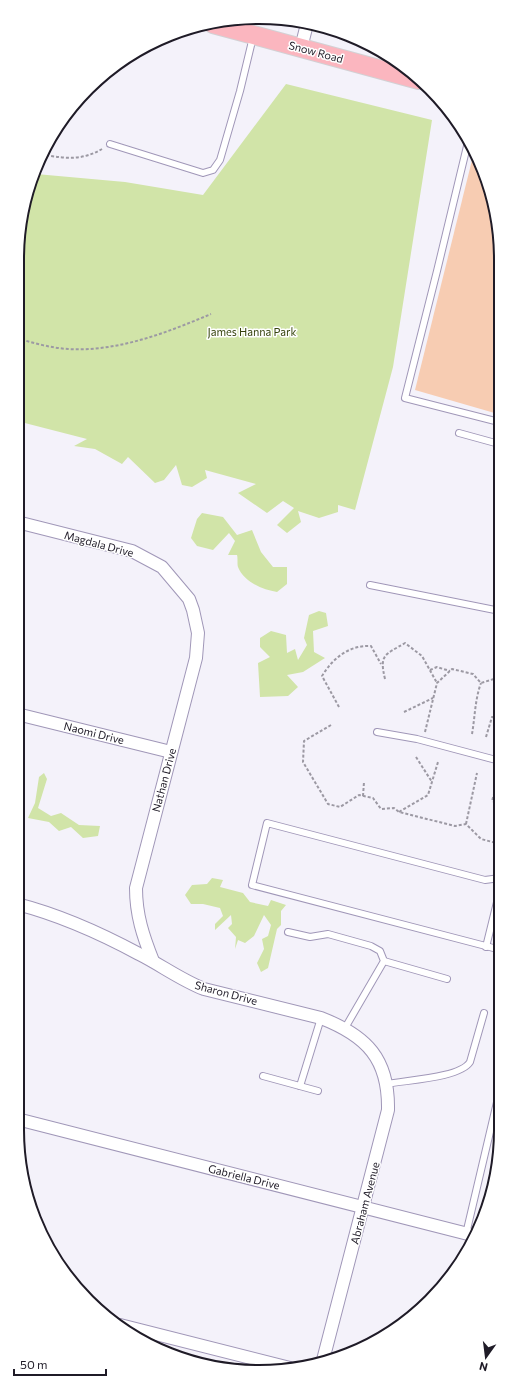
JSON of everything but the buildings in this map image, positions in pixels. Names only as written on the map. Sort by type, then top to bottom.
[{"type":"main road","name":"Snow Road","points":[[224,27],[407,77]]},
{"type":"street","points":[[301,48],[306,29]]},
{"type":"street","name":"Magdala Drive","points":[[24,524],[132,551],[162,567],[189,599]]},
{"type":"street","name":"Nathan Drive","points":[[153,961],[141,929],[137,913],[136,888],[194,669],[198,646],[196,622],[189,599]]},
{"type":"street","name":"Naomi Drive","points":[[24,716],[171,752]]},
{"type":"street","name":"Sharon Drive","points":[[24,906],[79,924],[153,961],[189,983],[204,989],[321,1018],[345,1028],[369,1048]]},
{"type":"street","name":"Abraham Avenue","points":[[324,1356],[388,1110],[387,1084],[382,1068],[369,1048]]},
{"type":"street","name":"Gabriella Drive","points":[[24,1121],[363,1208],[467,1238]]},
{"type":"street","points":[[133,1328],[274,1364]]},
{"type":"lane","points":[[110,144],[202,173],[213,170],[220,160],[240,91],[253,35]]},
{"type":"lane","points":[[466,148],[438,271],[405,398],[494,421]]},
{"type":"lane","points":[[459,433],[494,443]]},
{"type":"lane","points":[[370,585],[494,610]]},
{"type":"lane","points":[[377,732],[417,739],[494,759]]},
{"type":"lane","points":[[494,879],[485,880],[267,823],[252,884],[494,948]]},
{"type":"lane","points":[[486,946],[494,914]]},
{"type":"lane","points":[[288,932],[310,936],[328,934],[371,946],[380,951],[384,962]]},
{"type":"lane","points":[[384,962],[447,979]]},
{"type":"lane","points":[[345,1028],[384,962]]},
{"type":"lane","points":[[387,1084],[452,1073],[467,1066],[470,1062],[484,1013]]},
{"type":"lane","points":[[300,1086],[321,1018]]},
{"type":"lane","points":[[263,1076],[318,1091]]},
{"type":"lane","points":[[467,1238],[494,1120]]},
{"type":"path","points":[[48,155],[72,159],[95,153],[110,144]]},
{"type":"path","points":[[24,340],[67,349],[95,349],[133,342],[183,326],[211,314]]},
{"type":"path","points":[[381,664],[386,654],[405,643],[422,656],[436,682],[425,732]]},
{"type":"path","points":[[339,707],[322,676],[332,661],[359,645],[371,646],[381,664],[385,679]]},
{"type":"path","points":[[430,670],[437,667],[450,671]]},
{"type":"path","points":[[436,682],[452,669],[473,674],[481,683]]},
{"type":"path","points":[[472,734],[477,710],[476,695],[481,683],[494,679]]},
{"type":"path","points":[[404,712],[433,698]]},
{"type":"path","points":[[486,737],[492,717],[494,718]]},
{"type":"path","points":[[330,725],[304,741],[303,762],[328,804],[340,807],[359,795],[373,798],[381,809],[394,808],[398,812],[455,826],[466,824]]},
{"type":"path","points":[[416,757],[432,782]]},
{"type":"path","points":[[398,812],[428,795],[438,762]]},
{"type":"path","points":[[466,824],[478,772]]},
{"type":"path","points":[[363,796],[364,782]]},
{"type":"path","points":[[466,824],[481,839],[494,842]]},
{"type":"green space","name":"James Hanna Park","points":[[286,84],[432,120],[393,367],[355,510],[338,505],[338,512],[319,518],[298,511],[301,522],[287,533],[277,525],[294,508],[283,501],[267,513],[238,493],[256,484],[205,470],[207,478],[192,487],[182,485],[176,465],[164,480],[155,483],[128,457],[122,464],[95,449],[74,446],[87,439],[24,423],[24,259],[26,228],[32,198],[40,174],[125,182],[203,195]]},
{"type":"green space","points":[[202,513],[223,517],[237,535],[252,530],[261,552],[273,567],[287,567],[287,584],[277,592],[260,587],[249,581],[238,567],[237,555],[228,555],[235,541],[229,533],[213,550],[197,546],[191,538],[197,519]]},
{"type":"green space","points":[[319,611],[326,613],[328,626],[313,631],[314,652],[325,658],[303,672],[287,675],[298,687],[288,696],[260,697],[258,663],[270,657],[260,647],[260,638],[271,631],[286,635],[287,653],[295,649],[298,660],[307,645],[304,638],[309,615]]},
{"type":"green space","points":[[44,773],[47,779],[38,808],[51,816],[61,813],[79,825],[100,826],[98,836],[83,838],[71,827],[59,831],[49,822],[28,818],[35,803],[39,777]]},
{"type":"green space","points":[[212,878],[223,880],[220,887],[243,893],[250,902],[268,906],[271,900],[286,905],[281,911],[281,925],[277,929],[268,968],[261,972],[257,963],[264,949],[262,939],[268,936],[271,925],[264,915],[254,936],[245,943],[238,940],[235,949],[236,937],[228,928],[232,924],[231,915],[215,930],[215,924],[223,916],[220,908],[203,904],[191,904],[185,895],[192,885],[207,884]]}]
